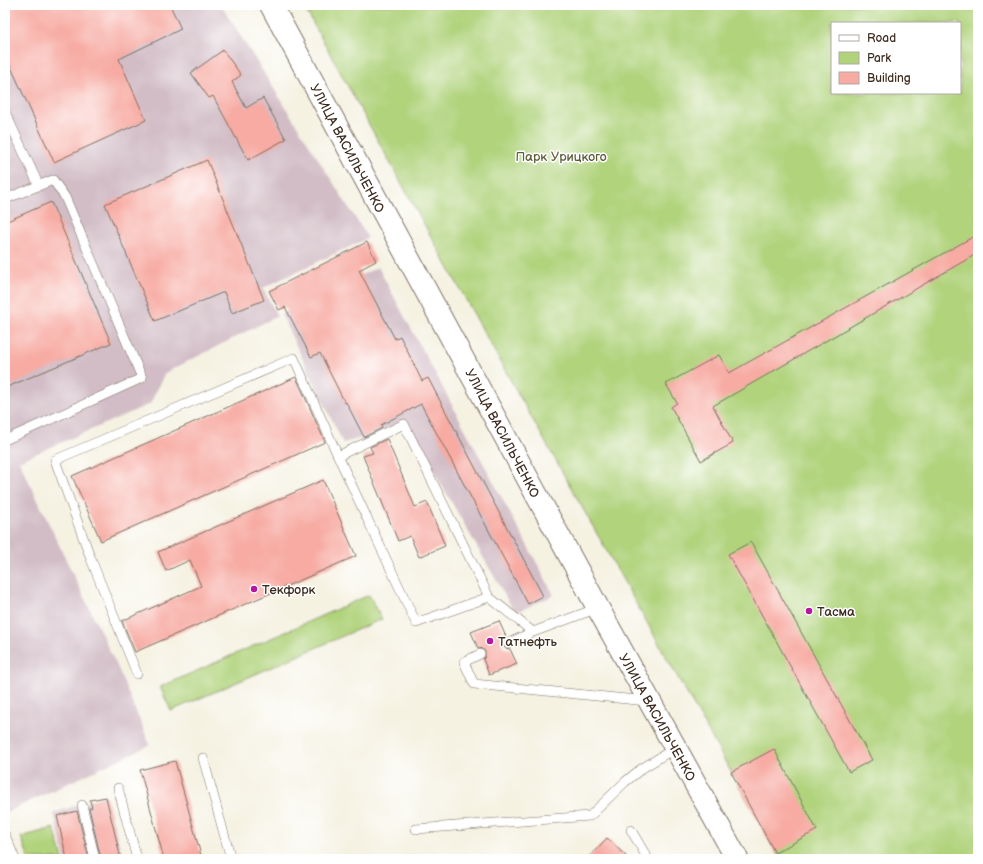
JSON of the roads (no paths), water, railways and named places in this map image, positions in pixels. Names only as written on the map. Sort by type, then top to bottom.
[{"type":"main road","name":"УЛИЦА ВАСИЛЬЧЕНКО","points":[[271,5],[598,608],[737,859]]},
{"type":"lane","points":[[5,112],[39,186]]},
{"type":"lane","points":[[5,199],[53,180],[65,197],[142,378],[5,440]]},
{"type":"lane","points":[[137,674],[91,559],[55,460],[294,358],[416,624],[490,597]]},
{"type":"lane","points":[[338,456],[404,424],[490,597],[533,632]]},
{"type":"lane","points":[[508,643],[598,608]]},
{"type":"lane","points":[[480,654],[464,662],[474,684],[650,701]]},
{"type":"lane","points":[[416,829],[590,816],[625,782],[675,748]]},
{"type":"lane","points":[[203,758],[231,859]]},
{"type":"lane","points":[[118,788],[137,859]]},
{"type":"lane","points":[[82,805],[95,859]]},
{"type":"lane","points":[[631,830],[648,859]]},
{"type":"lane","points":[[5,835],[15,859]]},
{"type":"place","name":"Текфорк","points":[[254,589]]},
{"type":"place","name":"Тасма","points":[[809,611]]},
{"type":"place","name":"Татнефть","points":[[490,641]]},
{"type":"park label","name":"Парк Урицкого","points":[[561,156]]}]
